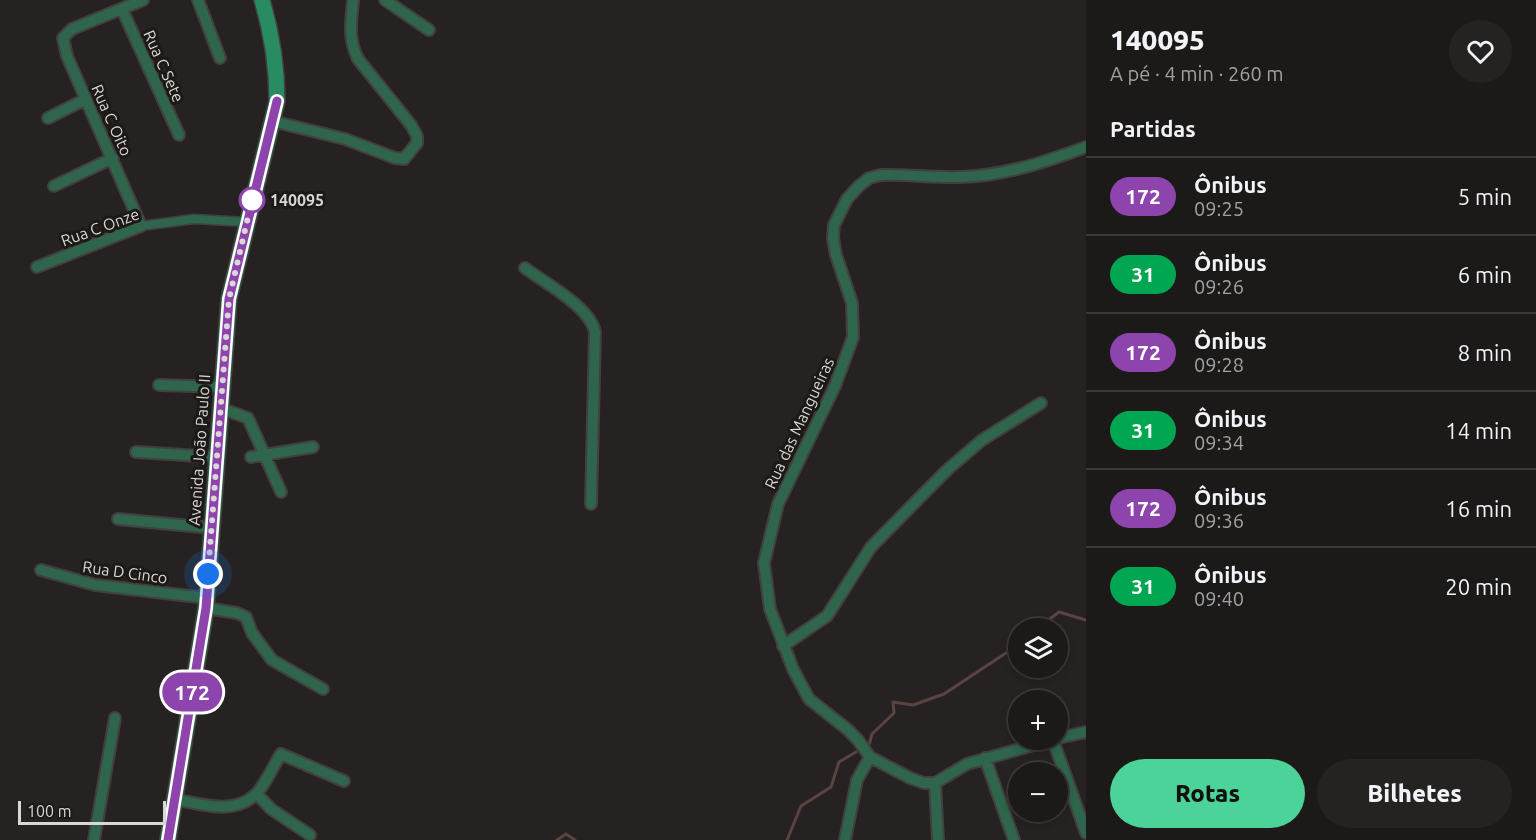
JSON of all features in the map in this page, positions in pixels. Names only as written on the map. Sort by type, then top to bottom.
[{"type":"main road","name":"Avenida João Paulo II","points":[[168,840],[206,603],[229,299],[277,101],[273,42],[262,0]]},
{"type":"street","points":[[122,9],[143,0]]},
{"type":"street","points":[[198,0],[220,58]]},
{"type":"street","points":[[272,121],[345,139],[380,153],[404,159],[417,143],[417,136],[394,102],[353,50],[350,32],[353,0]]},
{"type":"street","points":[[385,0],[429,30]]},
{"type":"street","name":"Rua C Oito","points":[[122,9],[72,29],[66,34],[63,44],[141,226]]},
{"type":"street","name":"Rua C Sete","points":[[122,9],[179,135]]},
{"type":"street","points":[[48,118],[86,99]]},
{"type":"street","name":"Rua das Mangueiras","points":[[935,783],[924,783],[870,757],[847,729],[808,699],[783,646],[770,609],[764,563],[783,491],[835,386],[853,337],[852,303],[833,238],[834,225],[843,206],[859,186],[869,178],[881,175],[957,177],[1001,174],[1086,147]]},
{"type":"street","points":[[54,186],[113,158]]},
{"type":"street","name":"Rua C Onze","points":[[37,267],[141,226],[194,219],[247,222]]},
{"type":"street","points":[[525,268],[570,301],[593,324],[595,332],[591,504]]},
{"type":"street","points":[[159,385],[222,387]]},
{"type":"street","points":[[783,646],[827,616],[872,547],[947,470],[982,440],[1041,403]]},
{"type":"street","points":[[220,408],[248,418],[281,492]]},
{"type":"street","points":[[250,457],[313,447]]},
{"type":"street","points":[[136,452],[216,457]]},
{"type":"street","points":[[117,519],[212,528]]},
{"type":"street","name":"Rua D Cinco","points":[[41,570],[95,585],[206,603],[237,613],[246,617],[252,633],[272,660],[323,689]]},
{"type":"street","points":[[94,840],[115,718]]},
{"type":"street","points":[[1068,736],[1086,732]]},
{"type":"street","points":[[938,840],[935,783],[967,764],[1015,750]]},
{"type":"street","points":[[1056,750],[1086,833]]},
{"type":"street","points":[[174,799],[233,807],[256,794],[281,754],[344,781]]},
{"type":"street","points":[[845,840],[857,780],[870,757]]},
{"type":"street","points":[[985,758],[1014,840]]},
{"type":"street","points":[[256,794],[271,809],[310,835]]},
{"type":"waterway","points":[[1051,618],[1059,612],[1086,620]]},
{"type":"waterway","points":[[869,745],[872,734],[894,713],[893,702],[913,705],[944,694],[1008,652]]},
{"type":"waterway","points":[[787,840],[801,806],[831,787],[839,762],[856,752]]},
{"type":"waterway","points":[[557,840],[566,834],[575,840]]},
{"type":"bus line","name":"172","points":[[168,840],[206,608],[229,299],[262,154],[277,101]]},
{"type":"place","name":"140095","points":[[252,200]]},
{"type":"route","points":[[208,574],[229,299],[252,200]]}]
